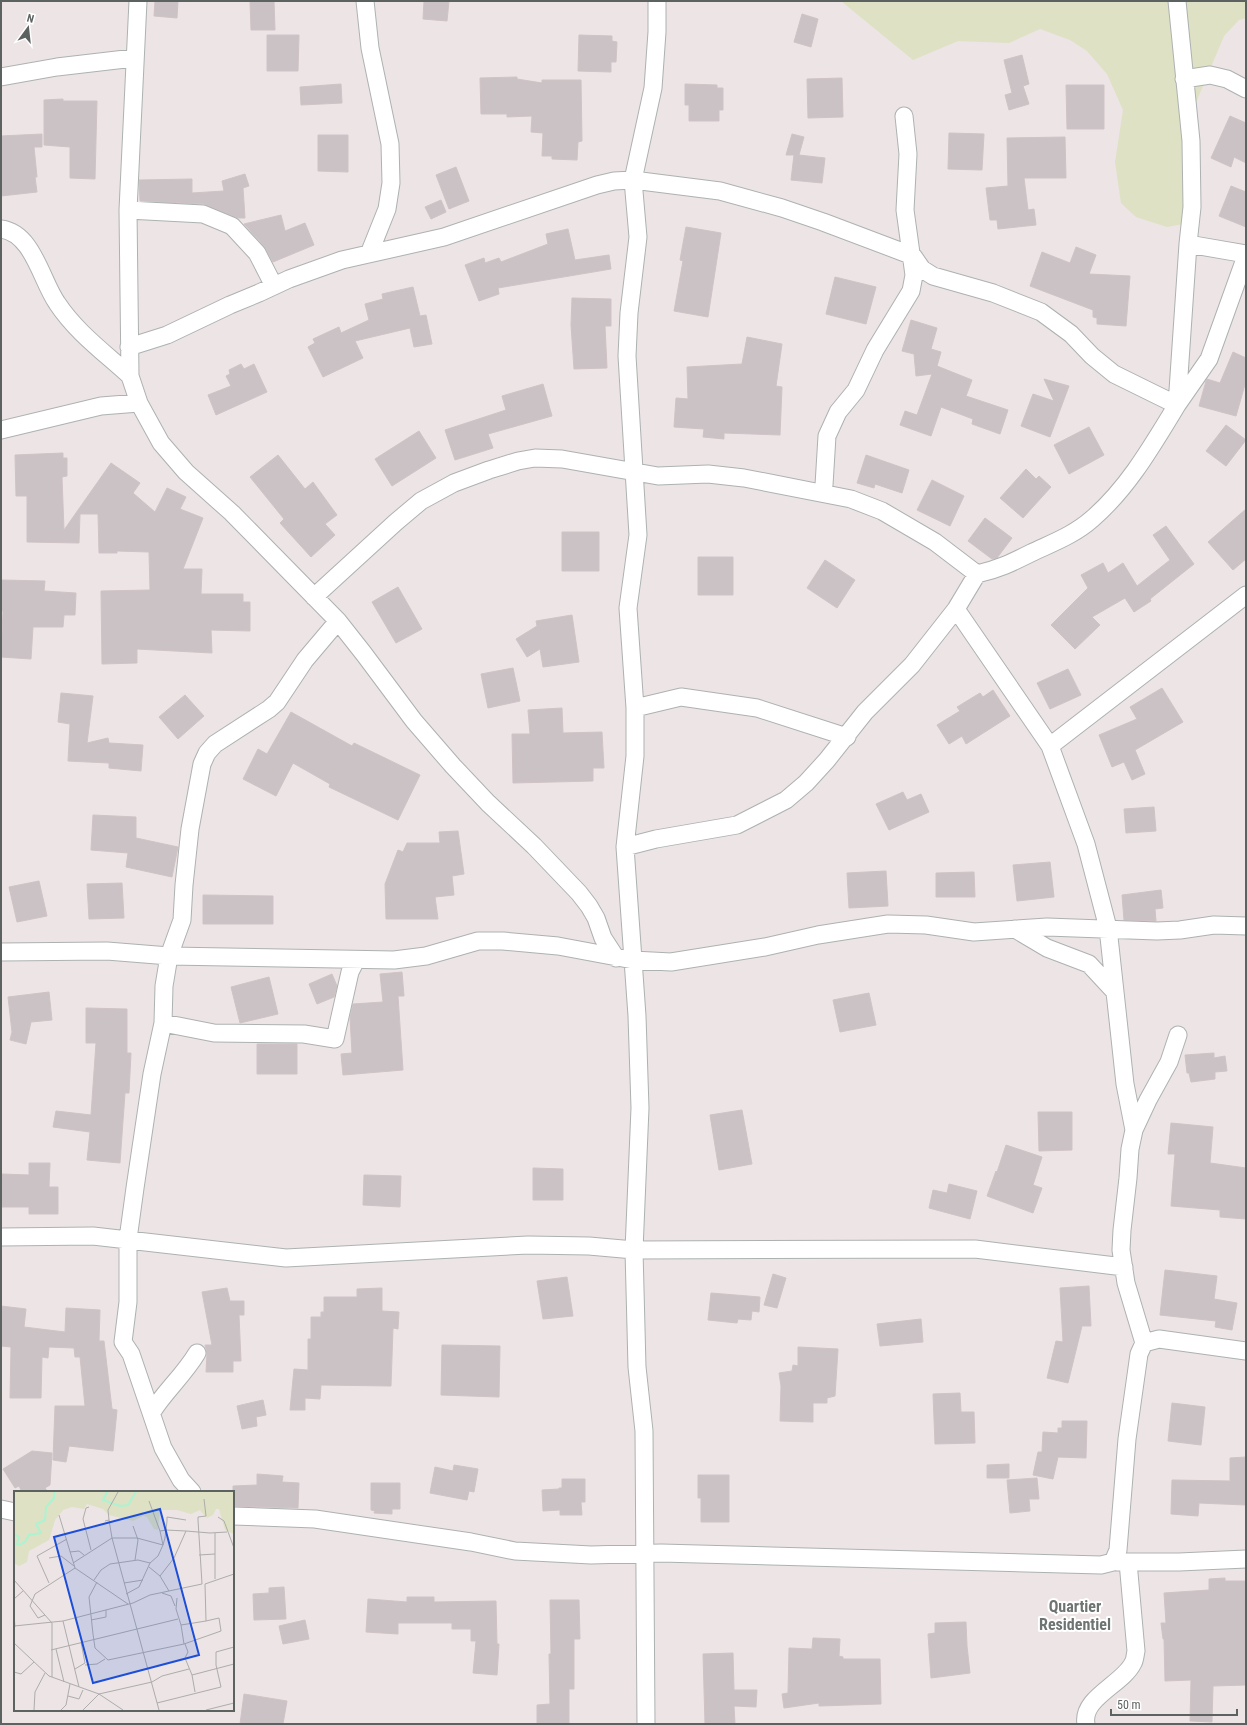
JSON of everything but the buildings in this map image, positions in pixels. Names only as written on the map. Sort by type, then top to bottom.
[{"type":"street","points":[[138,1],[134,58],[128,210],[130,376],[139,403],[161,443],[186,472],[232,513],[338,621],[414,721],[453,766],[488,803],[534,846],[586,901],[596,918],[604,938],[616,958]]},
{"type":"street","points":[[365,1],[370,48],[390,144],[391,183],[387,209],[369,254]]},
{"type":"street","points":[[646,1724],[644,1431],[637,1367],[634,1250],[640,1108],[633,960],[625,847],[635,756],[635,708],[628,608],[638,535],[627,356],[629,312],[638,237],[633,180],[653,88],[657,32],[657,1]]},
{"type":"street","points":[[1177,1],[1184,79],[1190,114],[1192,178],[1177,405]]},
{"type":"street","points":[[1,77],[56,67],[134,58]]},
{"type":"street","points":[[1184,79],[1210,75],[1227,79],[1246,89]]},
{"type":"street","points":[[822,493],[824,485],[827,436],[838,412],[856,390],[875,350],[910,290],[914,274],[913,256],[905,210],[908,154],[904,116]]},
{"type":"street","points":[[129,347],[167,335],[289,279],[342,260],[444,237],[597,185],[614,181],[633,180],[720,191],[816,220],[913,256],[922,269],[933,276],[994,293],[1041,312],[1071,334],[1092,356],[1114,374],[1177,405]]},
{"type":"street","points":[[128,210],[203,214],[232,226],[257,253],[274,286]]},
{"type":"street","points":[[1,229],[16,234],[29,247],[57,303],[65,314],[78,330],[130,376]]},
{"type":"street","points":[[625,847],[656,839],[737,825],[786,800],[806,783],[847,737],[865,712],[912,665],[956,609],[977,574],[1000,569],[1060,541],[1091,520],[1118,493],[1149,452],[1177,405],[1209,359],[1246,255],[1188,244]]},
{"type":"street","points":[[1,430],[101,406],[139,403]]},
{"type":"street","points":[[314,596],[421,501],[454,483],[518,461],[535,458],[562,459],[658,476],[708,474],[744,478],[851,500],[882,511],[934,542],[977,574]]},
{"type":"street","points":[[1050,746],[1246,595]]},
{"type":"street","points":[[956,609],[1050,746],[1086,844],[1108,928],[1116,992],[1124,1084],[1134,1130]]},
{"type":"street","points":[[191,1491],[182,1480],[164,1448],[131,1354],[123,1342],[128,1302],[128,1239],[142,1132],[163,1023],[164,986],[169,956],[182,920],[184,885],[193,809],[202,764],[207,753],[215,744],[269,709],[277,702],[305,660],[338,621]]},
{"type":"street","points":[[635,708],[681,697],[689,698],[757,708],[847,737]]},
{"type":"street","points":[[1,952],[107,951],[169,956],[394,960],[426,956],[478,941],[503,941],[558,946],[616,958],[671,962],[765,947],[818,935],[888,924],[926,924],[974,932],[1047,927],[1108,928],[1157,931],[1180,930],[1214,925],[1246,926]]},
{"type":"street","points":[[1015,928],[1047,948],[1088,964],[1116,992]]},
{"type":"street","points":[[163,1023],[214,1033],[304,1034],[336,1038],[350,972],[356,960]]},
{"type":"street","points":[[1086,1724],[1087,1710],[1100,1695],[1127,1671],[1133,1663],[1136,1651],[1118,1550],[1127,1439],[1139,1354],[1144,1343],[1126,1283],[1121,1250],[1122,1230],[1130,1149],[1134,1130],[1148,1100],[1170,1062],[1178,1035]]},
{"type":"street","points":[[1,1237],[93,1236],[286,1258],[528,1245],[589,1246],[634,1250],[975,1249],[1124,1267]]},
{"type":"street","points":[[1144,1343],[1159,1338],[1246,1351]]},
{"type":"street","points":[[152,1412],[163,1396],[188,1368],[197,1353]]},
{"type":"street","points":[[1,1508],[14,1512]]},
{"type":"street","points":[[234,1516],[315,1519],[471,1542],[514,1551],[591,1555],[645,1553],[1101,1565],[1120,1562],[1179,1562],[1246,1559]]},
{"type":"green space","points":[[841,1],[1246,1],[1246,18],[1239,20],[1224,36],[1195,105],[1188,223],[1167,227],[1136,217],[1121,203],[1115,162],[1123,110],[1107,74],[1087,51],[1070,40],[1040,29],[1009,43],[958,41],[913,60]]},
{"type":"district","name":"Quartier Residentiel","points":[[1075,1615]]}]
